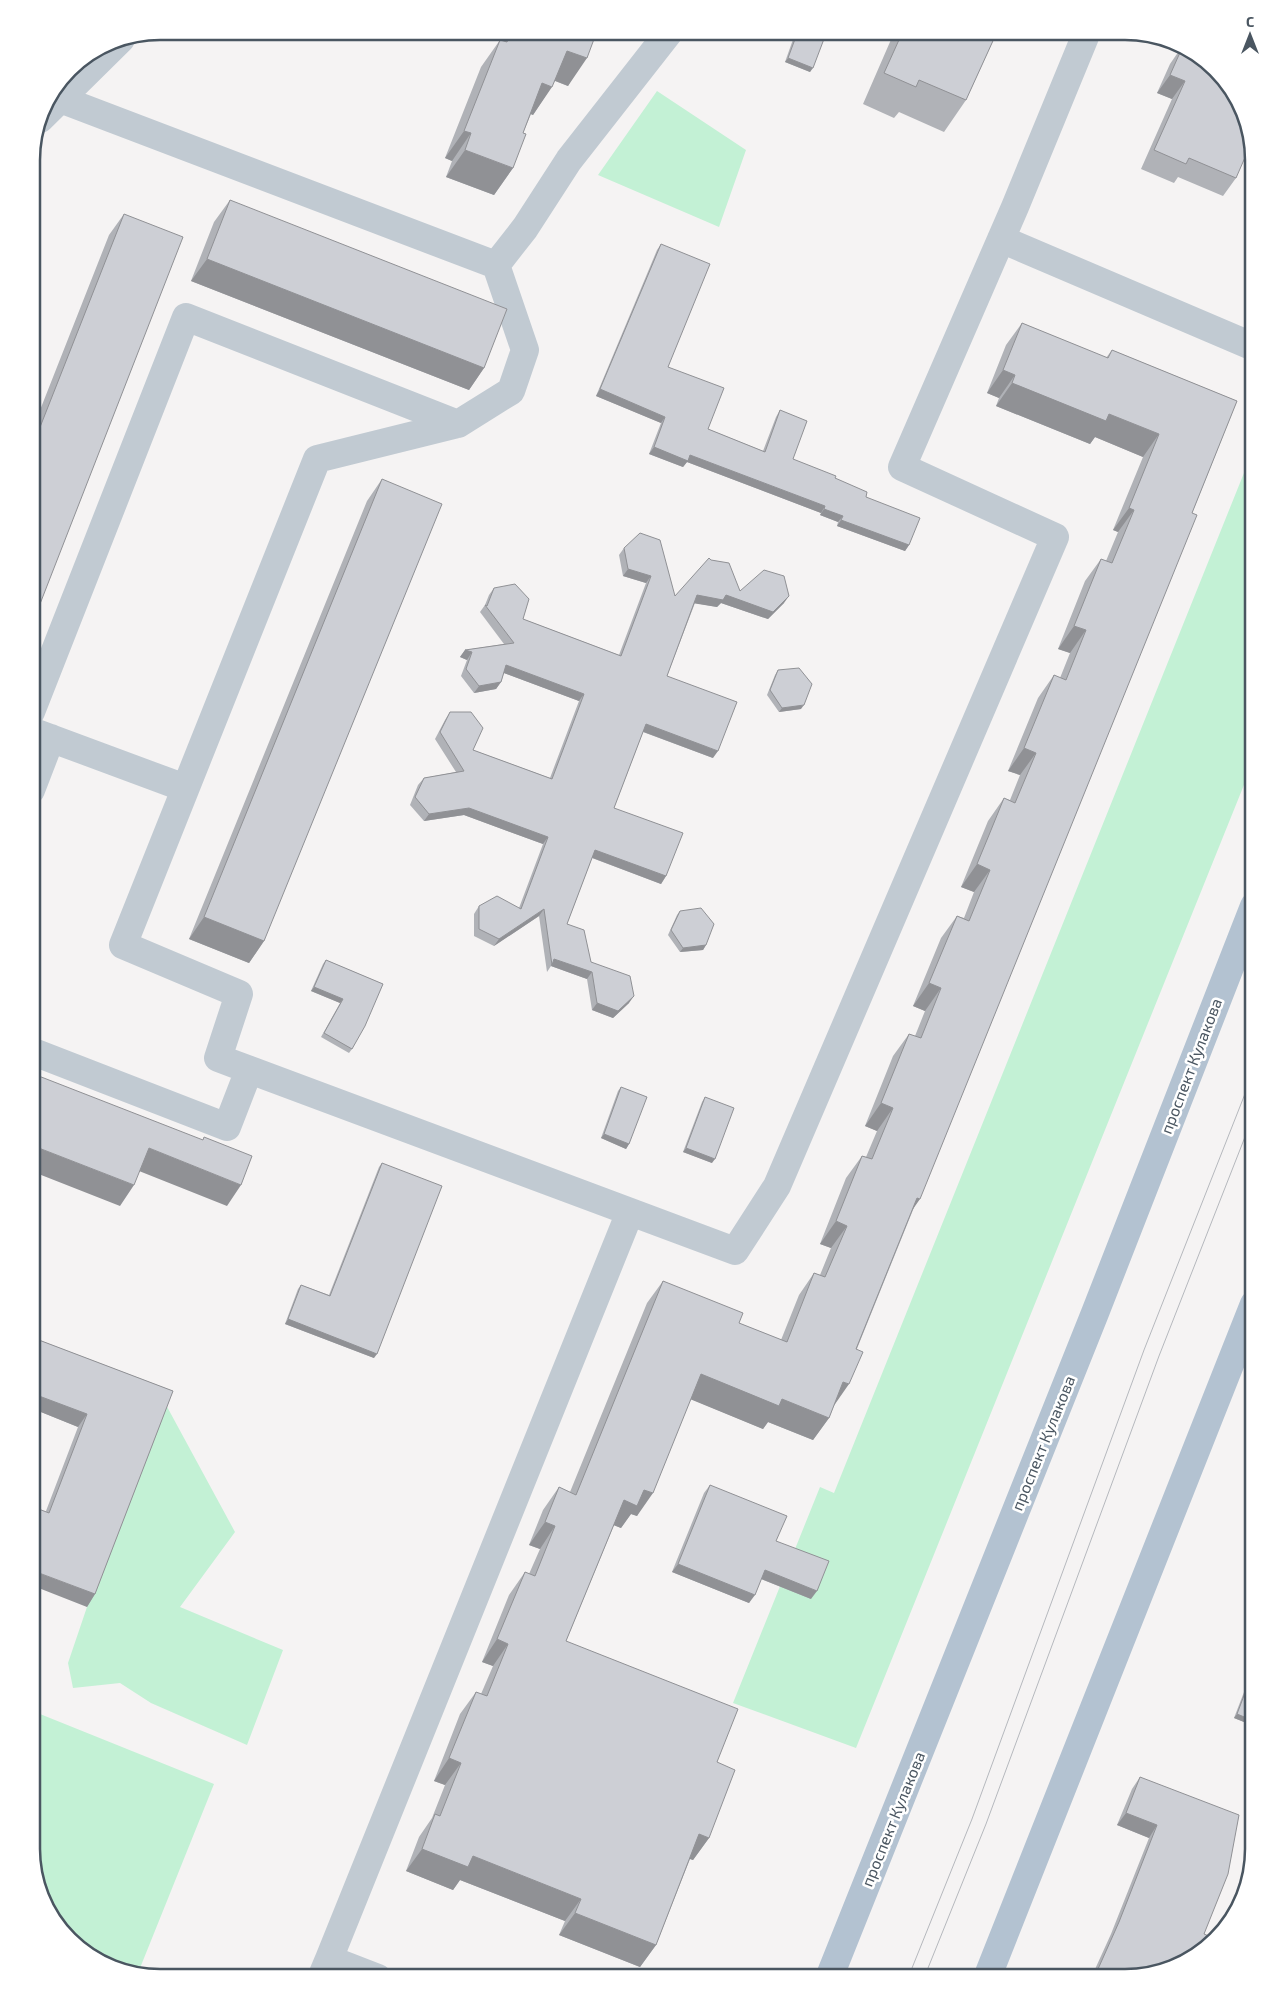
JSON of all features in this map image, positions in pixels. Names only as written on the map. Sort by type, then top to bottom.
[{"type":"main road","name":"проспект Кулакова","points":[[833,1969],[1245,929]]},
{"type":"main road","points":[[991,1969],[1245,1327]]},
{"type":"street","points":[[496,265],[525,228],[569,160],[663,40]]},
{"type":"street","points":[[496,265],[525,350],[511,391],[458,424],[317,459],[123,945],[239,994],[218,1058],[736,1251],[778,1186],[1055,537],[902,467],[1084,40]]},
{"type":"street","points":[[52,107],[108,51]]},
{"type":"street","points":[[60,99],[496,265]]},
{"type":"street","points":[[1001,238],[1245,343]]},
{"type":"street","points":[[40,689],[186,317],[458,424]]},
{"type":"street","points":[[41,735],[185,788]]},
{"type":"street","points":[[40,1054],[227,1127],[249,1070]]},
{"type":"street","points":[[325,1968],[630,1212]]},
{"type":"green space","points":[[657,91],[746,150],[719,227],[598,175]]},
{"type":"green space","points":[[1245,470],[1245,782],[856,1748],[733,1703],[820,1487],[834,1493]]},
{"type":"green space","points":[[165,1403],[235,1532],[180,1607],[283,1650],[247,1745],[151,1703],[120,1683],[73,1688],[68,1663],[87,1607]]},
{"type":"green space","points":[[40,1714],[214,1784],[140,1967],[107,1957],[81,1939],[70,1928],[52,1902],[42,1872],[40,1856]]},
{"type":"building","points":[[500,40],[507,42],[508,40],[594,40],[587,58],[567,51],[552,87],[542,83],[523,133],[526,134],[513,168],[465,150],[471,133],[464,131]]},
{"type":"building","points":[[795,40],[824,40],[813,68],[788,58]]},
{"type":"building","points":[[899,40],[993,40],[966,100],[919,80],[916,87],[884,73]]},
{"type":"building","points":[[1180,53],[1204,70],[1225,94],[1236,114],[1244,145],[1245,158],[1236,178],[1189,158],[1186,164],[1154,150],[1185,81],[1170,75]]},
{"type":"building","points":[[230,200],[507,309],[484,368],[207,259]]},
{"type":"building","points":[[124,214],[183,237],[40,604],[40,427]]},
{"type":"building","points":[[661,244],[710,264],[668,367],[724,388],[708,429],[765,452],[780,410],[807,421],[793,459],[836,476],[835,478],[867,492],[866,497],[920,518],[909,545],[841,520],[843,516],[824,509],[825,506],[690,455],[688,461],[654,447],[665,417],[600,389]]},
{"type":"building","points":[[1022,323],[1108,358],[1112,350],[1237,401],[1192,513],[1197,515],[920,1199],[917,1198],[856,1349],[863,1352],[849,1384],[843,1382],[829,1418],[782,1399],[779,1406],[701,1374],[653,1493],[644,1490],[637,1506],[624,1500],[566,1641],[738,1709],[717,1762],[735,1770],[709,1838],[699,1834],[656,1945],[575,1913],[581,1899],[473,1856],[468,1867],[422,1849],[435,1814],[440,1816],[461,1763],[449,1758],[476,1692],[487,1696],[508,1644],[497,1639],[525,1572],[535,1576],[555,1526],[545,1522],[559,1487],[576,1495],[663,1281],[743,1313],[739,1323],[787,1342],[814,1273],[825,1277],[847,1226],[836,1221],[862,1156],[872,1159],[893,1108],[881,1103],[909,1034],[921,1038],[941,988],[929,983],[957,916],[969,921],[990,870],[977,864],[1004,798],[1015,803],[1036,753],[1024,748],[1054,675],[1066,680],[1086,630],[1074,626],[1101,559],[1112,563],[1134,510],[1129,508],[1159,434],[1109,414],[1106,421],[1012,383],[1015,375],[1003,370]]},
{"type":"building","points":[[382,479],[442,504],[264,941],[204,917]]},
{"type":"building","points":[[640,533],[660,540],[675,596],[709,558],[729,563],[740,591],[764,570],[784,576],[789,596],[773,612],[726,595],[723,600],[697,595],[667,676],[737,702],[718,751],[646,724],[614,808],[683,833],[666,876],[595,850],[567,924],[584,930],[591,962],[630,976],[634,996],[618,1011],[597,1003],[592,972],[554,959],[552,965],[544,909],[499,939],[479,929],[479,906],[497,896],[521,909],[548,837],[469,808],[429,814],[415,797],[424,778],[464,771],[440,732],[450,712],[471,712],[483,728],[473,750],[552,779],[584,694],[506,665],[501,682],[479,686],[466,669],[472,652],[465,650],[514,643],[485,605],[487,606],[494,588],[515,584],[529,599],[523,619],[621,656],[651,576],[628,569],[624,548]]},
{"type":"building","points":[[799,668],[812,684],[804,705],[782,708],[770,690],[778,670]]},
{"type":"building","points":[[701,908],[714,924],[706,945],[683,948],[671,930],[680,911]]},
{"type":"building","points":[[326,960],[383,984],[365,1026],[352,1049],[324,1033],[343,999],[314,987]]},
{"type":"building","points":[[40,1077],[203,1140],[204,1137],[252,1156],[241,1185],[149,1148],[134,1185],[40,1148]]},
{"type":"building","points":[[621,1087],[647,1097],[629,1144],[604,1134]]},
{"type":"building","points":[[705,1097],[734,1108],[715,1159],[686,1148]]},
{"type":"building","points":[[382,1163],[442,1186],[377,1354],[288,1319],[301,1285],[330,1296]]},
{"type":"building","points":[[40,1340],[173,1391],[95,1594],[40,1573],[40,1510],[49,1513],[87,1414],[40,1396]]},
{"type":"building","points":[[710,1485],[787,1516],[776,1541],[829,1561],[817,1591],[765,1570],[755,1595],[678,1564]]},
{"type":"building","points":[[1245,1693],[1245,1717],[1237,1714]]},
{"type":"building","points":[[1140,1777],[1239,1815],[1228,1874],[1204,1934],[1208,1936],[1178,1957],[1163,1963],[1132,1969],[1098,1969],[1119,1922],[1157,1825],[1126,1813]]},
{"type":"tram line","points":[[912,1969],[972,1819],[1144,1350],[1245,1094]]},
{"type":"tram line","points":[[928,1969],[986,1824],[1159,1356],[1245,1137]]}]
